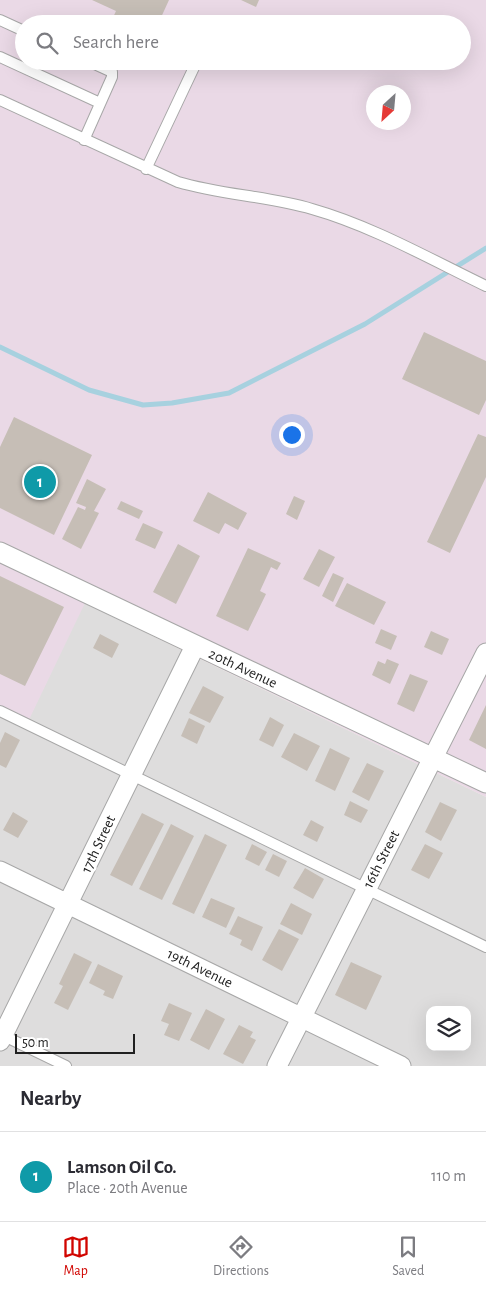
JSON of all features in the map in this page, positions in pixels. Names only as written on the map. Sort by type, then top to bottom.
[{"type":"street","name":"20th Avenue","points":[[0,552],[486,783]]},
{"type":"street","name":"17th Street","points":[[1,1037],[69,904],[195,646]]},
{"type":"street","name":"16th Street","points":[[277,1066],[303,1018],[432,757],[486,653]]},
{"type":"street","name":"19th Avenue","points":[[0,871],[401,1066]]},
{"type":"lane","points":[[0,20],[15,27]]},
{"type":"lane","points":[[0,57],[15,64]]},
{"type":"lane","points":[[28,70],[100,104]]},
{"type":"lane","points":[[84,140],[112,77],[112,72],[108,70]]},
{"type":"lane","points":[[146,169],[193,70]]},
{"type":"lane","points":[[0,100],[146,169],[203,190],[269,199],[332,215],[486,286]]},
{"type":"lane","points":[[0,711],[486,947]]},
{"type":"lane","points":[[1,1037],[66,1066]]},
{"type":"shaded area","points":[[0,0],[486,0],[486,797],[85,603],[25,728],[0,715]]},
{"type":"shaded area","points":[[84,603],[486,797],[486,1066],[0,1066],[0,715],[25,727]]},
{"type":"building","points":[[92,0],[169,0],[162,15],[114,15],[116,11]]},
{"type":"building","points":[[241,0],[259,0],[256,7]]},
{"type":"building","points":[[424,332],[486,361],[486,400],[479,415],[402,379]]},
{"type":"building","points":[[14,417],[92,455],[54,535],[0,508],[0,447]]},
{"type":"building","points":[[478,434],[486,437],[486,477],[450,553],[427,542]]},
{"type":"building","points":[[87,479],[106,489],[94,511],[99,513],[81,549],[62,539],[78,507],[85,510],[86,507],[76,503]]},
{"type":"building","points":[[208,492],[247,513],[238,530],[225,523],[219,534],[193,521]]},
{"type":"building","points":[[294,496],[305,501],[297,520],[286,514]]},
{"type":"building","points":[[121,501],[143,511],[139,519],[117,509]]},
{"type":"building","points":[[143,523],[163,532],[155,549],[135,540]]},
{"type":"building","points":[[178,544],[200,556],[176,604],[153,592]]},
{"type":"building","points":[[248,548],[281,563],[277,570],[271,567],[260,591],[266,594],[248,631],[216,616]]},
{"type":"building","points":[[319,549],[335,557],[319,587],[303,579]]},
{"type":"building","points":[[333,573],[344,578],[333,602],[322,596]]},
{"type":"building","points":[[0,576],[64,607],[25,686],[0,674]]},
{"type":"building","points":[[347,583],[386,602],[374,625],[335,606]]},
{"type":"building","points":[[381,629],[397,636],[391,650],[375,643]]},
{"type":"building","points":[[431,631],[449,639],[442,655],[424,647]]},
{"type":"building","points":[[100,634],[119,644],[112,658],[93,648]]},
{"type":"building","points":[[387,659],[399,664],[390,684],[372,675],[378,661],[385,664]]},
{"type":"building","points":[[410,674],[428,681],[414,712],[397,704]]},
{"type":"building","points":[[203,686],[224,697],[210,723],[189,713]]},
{"type":"building","points":[[486,705],[486,749],[469,740]]},
{"type":"building","points":[[270,717],[284,725],[273,747],[259,740]]},
{"type":"building","points":[[189,718],[205,726],[197,744],[181,736]]},
{"type":"building","points":[[5,732],[20,740],[6,768],[0,765],[0,743]]},
{"type":"building","points":[[294,733],[320,746],[307,771],[281,757]]},
{"type":"building","points":[[330,748],[350,758],[335,791],[315,781]]},
{"type":"building","points":[[367,763],[384,771],[369,801],[352,792]]},
{"type":"building","points":[[350,801],[368,810],[361,823],[344,815]]},
{"type":"building","points":[[440,802],[457,810],[441,841],[425,832]]},
{"type":"building","points":[[13,812],[28,821],[18,838],[3,830]]},
{"type":"building","points":[[142,813],[164,824],[132,886],[110,875]]},
{"type":"building","points":[[311,820],[324,827],[317,842],[303,835]]},
{"type":"building","points":[[171,824],[194,836],[162,900],[139,889]]},
{"type":"building","points":[[205,834],[227,845],[194,914],[172,904]]},
{"type":"building","points":[[252,844],[267,852],[259,866],[245,859]]},
{"type":"building","points":[[425,844],[443,853],[429,879],[411,870]]},
{"type":"building","points":[[273,854],[287,861],[279,877],[265,870]]},
{"type":"building","points":[[305,868],[324,879],[313,899],[293,888]]},
{"type":"building","points":[[211,898],[235,908],[226,928],[202,917]]},
{"type":"building","points":[[291,903],[312,914],[302,935],[280,924]]},
{"type":"building","points":[[238,916],[263,927],[252,951],[240,945],[242,940],[229,934]]},
{"type":"building","points":[[279,929],[299,939],[282,971],[262,960]]},
{"type":"building","points":[[74,953],[92,962],[68,1010],[54,1003],[63,986],[59,984]]},
{"type":"building","points":[[351,962],[382,976],[366,1010],[335,995]]},
{"type":"building","points":[[98,964],[123,976],[113,999],[103,995],[105,991],[89,983]]},
{"type":"building","points":[[169,1003],[192,1013],[179,1041],[164,1035],[169,1024],[161,1021]]},
{"type":"building","points":[[206,1009],[225,1019],[209,1050],[190,1040]]},
{"type":"building","points":[[239,1025],[253,1032],[250,1037],[256,1040],[243,1064],[223,1054]]},
{"type":"waterway","points":[[0,347],[89,390],[143,405],[172,403],[229,393],[365,324],[486,248]]},
{"type":"place","name":"Lamson Oil Co.","points":[[40,482]]}]
